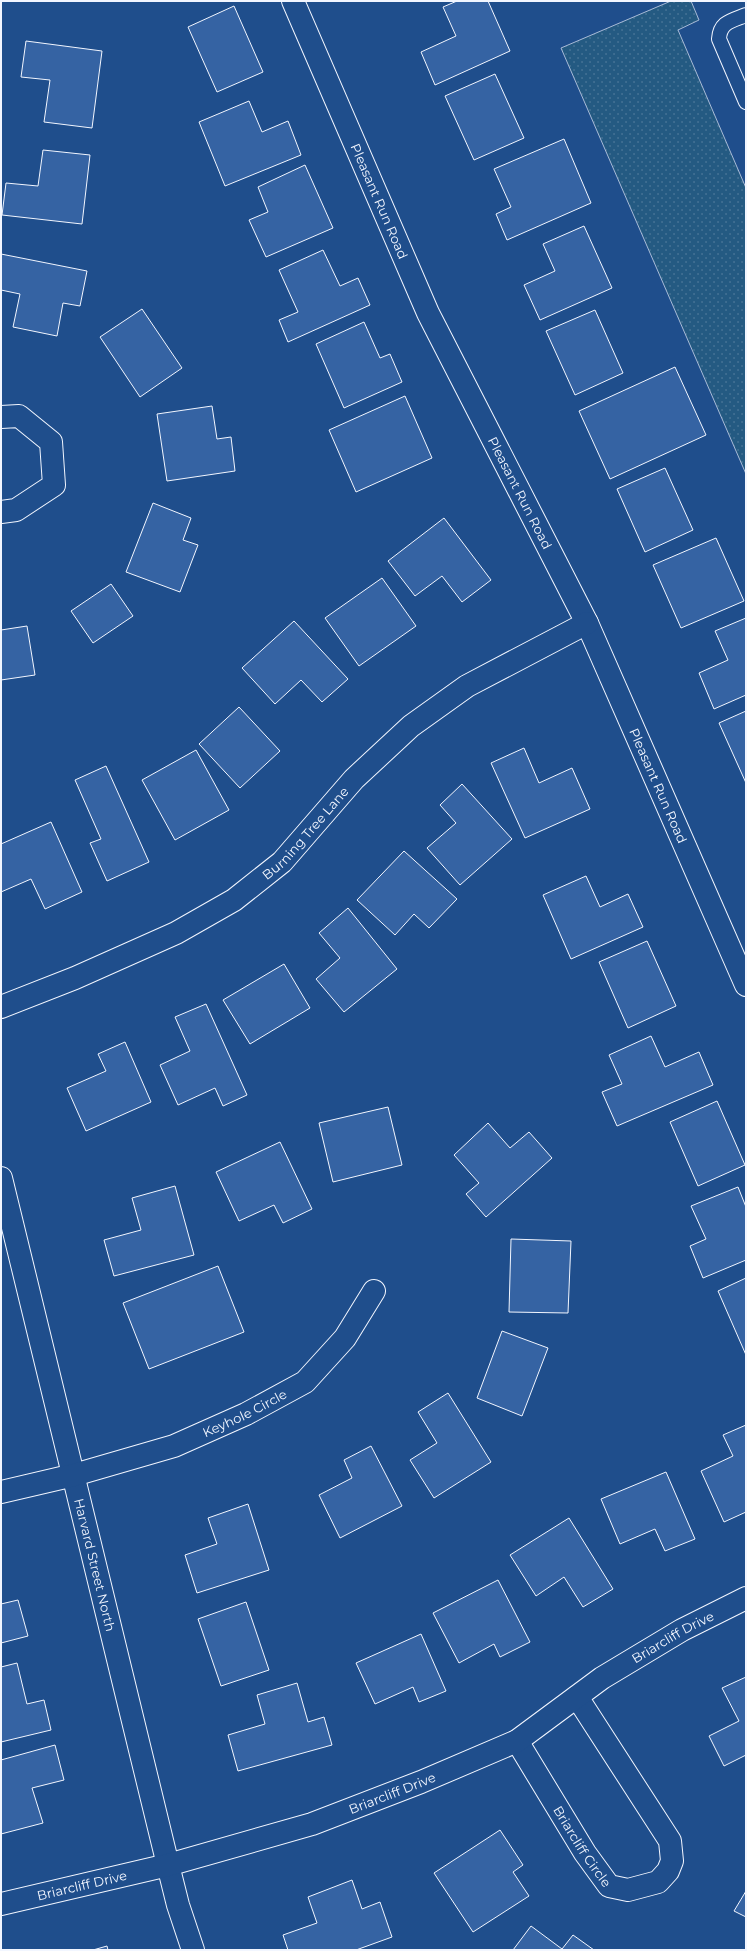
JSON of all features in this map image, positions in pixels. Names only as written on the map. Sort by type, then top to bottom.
[{"type":"street","name":"Pleasant Run Road","points":[[293,1],[428,313],[587,623],[746,986]]},
{"type":"street","points":[[1,417],[19,416],[51,442],[54,485],[16,510],[1,512]]},
{"type":"street","name":"Burning Tree Lane","points":[[1,1007],[75,978],[176,934],[234,900],[282,862],[354,779],[411,726],[467,686],[587,623]]},
{"type":"street","name":"Harvard Street North","points":[[1,1178],[168,1865],[178,1905],[193,1950]]},
{"type":"street","name":"Keyhole Circle","points":[[1,1492],[74,1475],[174,1446],[246,1414],[305,1382],[345,1338],[374,1291]]},
{"type":"street","name":"Briarcliff Drive","points":[[1,1904],[168,1865],[312,1824],[421,1782],[517,1741],[602,1678],[682,1630],[746,1598]]},
{"type":"street","name":"Briarcliff Circle","points":[[517,1741],[585,1853],[609,1886],[628,1890],[658,1882],[668,1871],[672,1861],[670,1841],[577,1697]]},
{"type":"lane","points":[[746,15],[724,24],[720,30],[718,39],[746,102]]},
{"type":"shaded area","points":[[671,1],[691,1],[699,20],[678,30],[746,188],[746,474],[561,48]]},
{"type":"building","points":[[457,1],[488,1],[510,51],[435,85],[421,52],[456,36],[443,7]]},
{"type":"building","points":[[234,6],[263,72],[217,92],[188,27]]},
{"type":"building","points":[[26,41],[102,51],[92,128],[44,122],[50,80],[21,77]]},
{"type":"building","points":[[495,74],[524,138],[474,160],[445,96]]},
{"type":"building","points":[[249,101],[262,132],[288,121],[301,155],[225,186],[199,122]]},
{"type":"building","points":[[564,139],[591,203],[507,240],[496,214],[511,207],[494,169]]},
{"type":"building","points":[[43,150],[90,155],[82,224],[2,215],[6,183],[38,186]]},
{"type":"building","points":[[305,165],[333,228],[266,257],[249,220],[268,212],[258,187]]},
{"type":"building","points":[[584,226],[612,288],[540,320],[524,285],[555,271],[543,244]]},
{"type":"building","points":[[323,250],[340,286],[358,278],[370,305],[288,342],[279,320],[298,312],[279,270]]},
{"type":"building","points":[[1,254],[87,271],[80,306],[63,303],[57,336],[13,327],[20,294],[1,290]]},
{"type":"building","points":[[142,309],[182,368],[140,397],[100,337]]},
{"type":"building","points":[[595,310],[623,373],[575,395],[546,331]]},
{"type":"building","points":[[364,322],[380,358],[390,354],[402,382],[344,408],[316,344]]},
{"type":"building","points":[[675,367],[706,435],[610,479],[579,411]]},
{"type":"building","points":[[405,396],[432,458],[356,492],[329,430]]},
{"type":"building","points":[[212,406],[217,439],[231,437],[235,471],[167,481],[157,414]]},
{"type":"building","points":[[665,468],[693,530],[645,552],[617,489]]},
{"type":"building","points":[[153,503],[191,518],[183,540],[198,545],[180,592],[126,572]]},
{"type":"building","points":[[444,518],[491,580],[462,602],[442,576],[415,596],[388,561]]},
{"type":"building","points":[[716,538],[744,601],[681,628],[653,565]]},
{"type":"building","points":[[382,578],[416,626],[359,666],[325,618]]},
{"type":"building","points":[[111,584],[133,616],[93,643],[71,611]]},
{"type":"building","points":[[746,618],[746,695],[714,709],[699,673],[728,660],[715,631]]},
{"type":"building","points":[[294,621],[348,679],[322,702],[301,680],[275,704],[242,668]]},
{"type":"building","points":[[27,626],[35,675],[1,680],[1,630]]},
{"type":"building","points":[[239,707],[280,751],[240,788],[199,744]]},
{"type":"building","points":[[746,711],[746,783],[719,723]]},
{"type":"building","points":[[524,748],[539,783],[572,768],[590,809],[525,838],[491,763]]},
{"type":"building","points":[[196,750],[229,810],[175,840],[142,780]]},
{"type":"building","points":[[106,766],[149,862],[107,881],[90,843],[101,839],[75,780]]},
{"type":"building","points":[[462,784],[512,839],[460,885],[427,848],[456,823],[440,805]]},
{"type":"building","points":[[51,822],[82,892],[45,909],[31,879],[1,892],[1,844]]},
{"type":"building","points":[[404,851],[457,899],[429,928],[414,914],[395,935],[357,900]]},
{"type":"building","points":[[586,876],[600,907],[628,894],[643,927],[571,959],[543,895]]},
{"type":"building","points":[[348,908],[397,969],[344,1012],[316,979],[340,958],[319,933]]},
{"type":"building","points":[[647,941],[676,1006],[628,1028],[599,962]]},
{"type":"building","points":[[284,964],[310,1008],[250,1044],[223,1000]]},
{"type":"building","points":[[206,1004],[247,1095],[223,1106],[215,1088],[178,1105],[160,1065],[190,1051],[175,1017]]},
{"type":"building","points":[[651,1036],[665,1067],[699,1052],[713,1085],[617,1126],[602,1092],[622,1084],[609,1055]]},
{"type":"building","points":[[125,1042],[151,1102],[86,1131],[67,1088],[106,1071],[98,1054]]},
{"type":"building","points":[[717,1101],[745,1165],[698,1186],[670,1122]]},
{"type":"building","points":[[388,1107],[402,1165],[333,1182],[319,1123]]},
{"type":"building","points":[[488,1123],[510,1148],[529,1132],[552,1158],[486,1217],[466,1194],[479,1183],[454,1155]]},
{"type":"building","points":[[280,1142],[312,1209],[283,1223],[274,1205],[239,1221],[216,1172]]},
{"type":"building","points":[[175,1186],[194,1255],[114,1276],[104,1240],[141,1230],[132,1198]]},
{"type":"building","points":[[738,1187],[746,1207],[746,1260],[703,1278],[690,1246],[706,1239],[691,1206]]},
{"type":"building","points":[[511,1239],[571,1241],[568,1313],[509,1312]]},
{"type":"building","points":[[218,1266],[244,1332],[149,1369],[123,1303]]},
{"type":"building","points":[[746,1278],[746,1355],[718,1291]]},
{"type":"building","points":[[502,1331],[548,1348],[522,1416],[477,1398]]},
{"type":"building","points":[[448,1393],[491,1462],[434,1498],[410,1460],[437,1443],[418,1412]]},
{"type":"building","points":[[746,1425],[746,1512],[724,1522],[701,1471],[733,1456],[723,1435]]},
{"type":"building","points":[[371,1446],[402,1506],[340,1538],[319,1495],[352,1478],[344,1460]]},
{"type":"building","points":[[666,1472],[695,1539],[665,1551],[655,1529],[620,1544],[601,1499]]},
{"type":"building","points":[[248,1504],[269,1570],[197,1593],[185,1555],[217,1544],[208,1518]]},
{"type":"building","points":[[569,1518],[613,1589],[583,1607],[564,1577],[536,1596],[510,1555]]},
{"type":"building","points":[[498,1580],[530,1642],[500,1657],[494,1644],[459,1663],[433,1613]]},
{"type":"building","points":[[18,1600],[28,1636],[1,1643],[1,1604]]},
{"type":"building","points":[[246,1602],[269,1670],[221,1686],[198,1619]]},
{"type":"building","points":[[421,1634],[446,1691],[419,1702],[413,1687],[375,1704],[356,1663]]},
{"type":"building","points":[[17,1663],[27,1704],[44,1700],[51,1730],[1,1742],[1,1667]]},
{"type":"building","points":[[746,1677],[746,1755],[724,1766],[709,1736],[739,1721],[722,1688]]},
{"type":"building","points":[[297,1683],[308,1722],[324,1717],[332,1745],[238,1771],[228,1735],[265,1724],[257,1695]]},
{"type":"building","points":[[55,1745],[64,1780],[32,1788],[43,1823],[1,1834],[1,1760]]},
{"type":"building","points":[[500,1830],[523,1865],[513,1872],[529,1896],[473,1932],[434,1873]]},
{"type":"building","points":[[352,1880],[362,1909],[380,1902],[392,1937],[356,1950],[288,1950],[283,1935],[317,1923],[308,1897]]},
{"type":"building","points":[[746,1891],[746,1917],[734,1911]]},
{"type":"building","points":[[531,1926],[562,1949],[573,1935],[594,1950],[513,1950]]},
{"type":"building","points":[[107,1946],[108,1950],[93,1950]]}]
